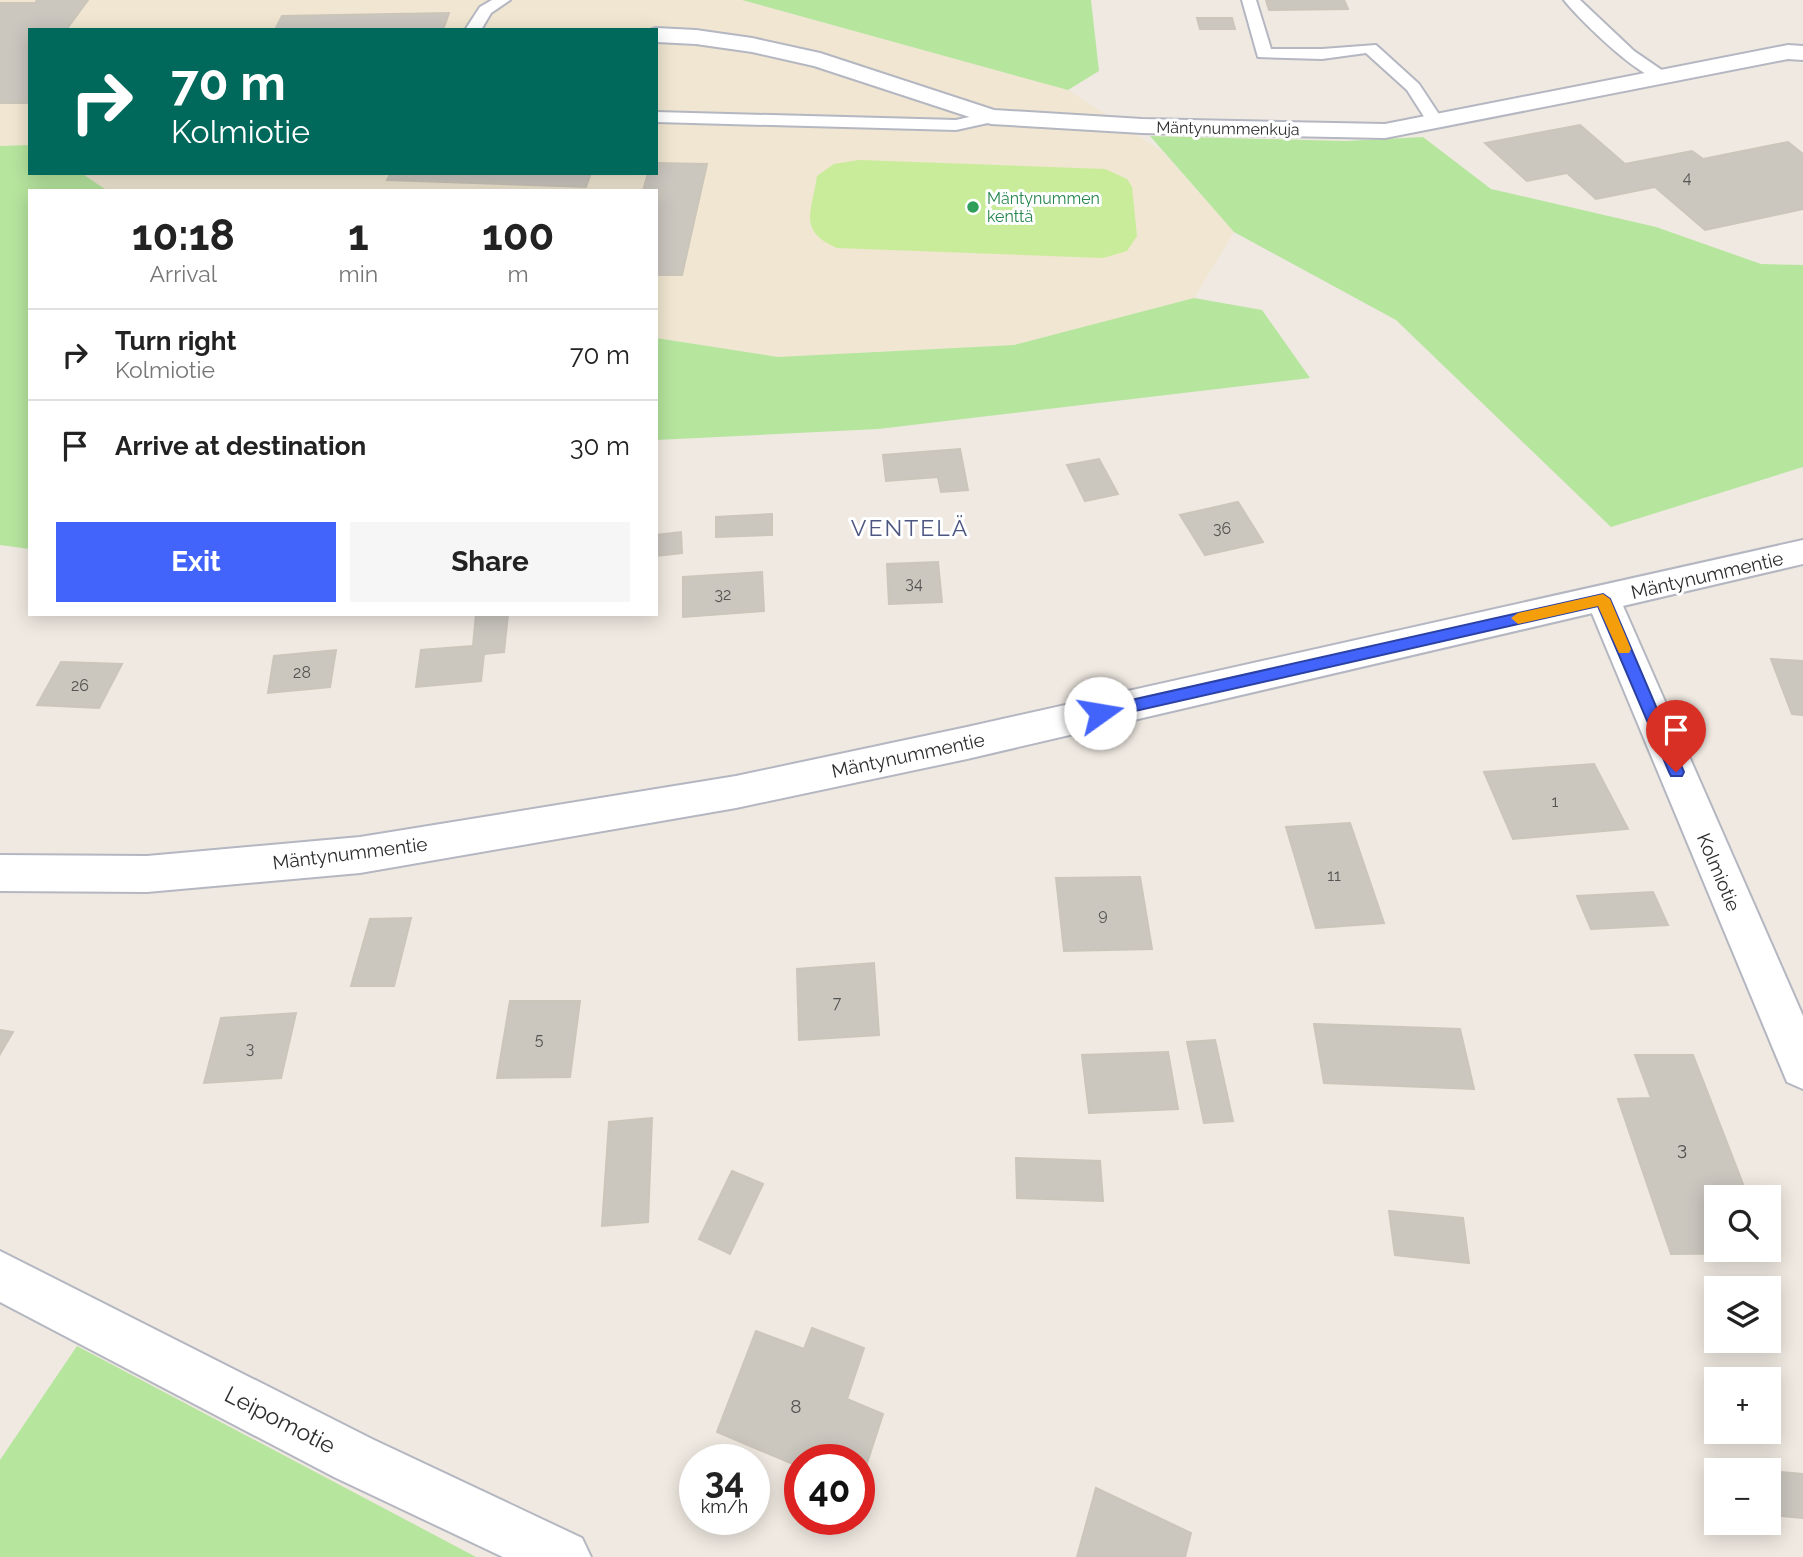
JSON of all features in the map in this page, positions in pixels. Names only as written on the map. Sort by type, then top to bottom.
[{"type":"street","name":"Mäntynummenkuja","points":[[658,35],[752,45],[820,60],[992,117],[1142,126],[1385,131],[1788,52],[1803,53]]},
{"type":"street","name":"Mäntynummentie","points":[[0,873],[146,874],[360,855],[736,792],[967,743],[1803,552]]},
{"type":"street","name":"Kolmiotie","points":[[1603,599],[1803,1067]]},
{"type":"street","name":"Leipomotie","points":[[0,1276],[353,1458],[563,1557]]},
{"type":"lane","points":[[474,28],[485,10],[503,0]]},
{"type":"lane","points":[[1248,0],[1264,54],[1322,54],[1370,48],[1413,87],[1436,122]]},
{"type":"lane","points":[[1571,0],[1628,54],[1663,78]]},
{"type":"lane","points":[[658,117],[956,125],[992,117]]},
{"type":"shaded area","points":[[0,0],[742,0],[1068,90],[1162,151],[1234,232],[1194,298],[1014,345],[778,357],[658,338],[658,189],[105,189],[84,175],[658,175],[658,28],[28,28],[28,145],[0,146]]},
{"type":"green space","points":[[742,0],[1091,0],[1099,71],[1068,90]]},
{"type":"green space","points":[[1150,136],[1345,141],[1423,137],[1491,189],[1656,227],[1761,264],[1803,265],[1803,467],[1611,527],[1396,320],[1234,232]]},
{"type":"green space","points":[[28,145],[28,175],[84,175],[105,189],[28,189],[28,549],[0,545],[0,146]]},
{"type":"green space","name":"Mäntynummen kenttä","points":[[859,160],[1105,169],[1127,179],[1132,187],[1137,236],[1127,251],[1103,258],[837,248],[824,242],[812,227],[810,219],[817,176],[834,164]]},
{"type":"green space","points":[[1194,298],[1262,310],[1310,378],[878,429],[658,440],[658,338],[778,357],[1014,345]]},
{"type":"green space","points":[[77,1346],[476,1557],[0,1557],[0,1460]]},
{"type":"building","points":[[37,0],[88,0],[67,28],[28,28],[28,103],[0,103],[0,3],[35,3]]},
{"type":"building","points":[[1266,0],[1344,0],[1348,9],[1269,10]]},
{"type":"building","points":[[449,13],[444,28],[276,28],[282,16]]},
{"type":"building","points":[[1197,18],[1232,18],[1235,29],[1200,29]]},
{"type":"building","points":[[1580,125],[1625,164],[1692,151],[1703,159],[1788,142],[1803,154],[1803,209],[1705,230],[1655,187],[1596,199],[1567,173],[1527,181],[1485,143]]},
{"type":"building","points":[[658,163],[707,164],[682,275],[658,275],[658,189],[644,189],[647,175],[658,175]]},
{"type":"building","points":[[390,175],[590,175],[586,187],[387,180]]},
{"type":"building","points":[[960,449],[968,490],[941,492],[938,477],[886,481],[883,455]]},
{"type":"building","points":[[1099,459],[1118,494],[1085,501],[1067,465]]},
{"type":"building","points":[[1238,502],[1263,542],[1205,555],[1180,515]]},
{"type":"building","points":[[772,514],[772,535],[716,537],[716,517]]},
{"type":"building","points":[[681,532],[682,553],[658,556],[658,535]]},
{"type":"building","points":[[938,562],[942,602],[889,604],[887,564]]},
{"type":"building","points":[[762,572],[764,611],[683,617],[683,577]]},
{"type":"building","points":[[476,616],[508,616],[504,652],[484,654],[481,681],[416,687],[421,650],[473,646]]},
{"type":"building","points":[[336,650],[330,687],[268,693],[274,656]]},
{"type":"building","points":[[1771,659],[1803,661],[1803,715],[1792,714]]},
{"type":"building","points":[[61,662],[122,664],[99,708],[37,705]]},
{"type":"building","points":[[1594,764],[1628,829],[1513,839],[1484,772]]},
{"type":"building","points":[[1350,823],[1384,923],[1316,928],[1286,827]]},
{"type":"building","points":[[1140,877],[1152,949],[1064,951],[1056,878]]},
{"type":"building","points":[[1653,892],[1668,925],[1591,929],[1577,896]]},
{"type":"building","points":[[411,918],[394,986],[351,986],[370,919]]},
{"type":"building","points":[[874,963],[879,1035],[799,1040],[797,969]]},
{"type":"building","points":[[510,1001],[580,1001],[570,1077],[497,1078]]},
{"type":"building","points":[[296,1013],[281,1078],[204,1083],[221,1018]]},
{"type":"building","points":[[1314,1024],[1460,1029],[1474,1089],[1324,1083]]},
{"type":"building","points":[[0,1030],[13,1032],[0,1054]]},
{"type":"building","points":[[1215,1040],[1233,1121],[1204,1123],[1187,1042]]},
{"type":"building","points":[[1168,1052],[1178,1109],[1089,1113],[1082,1055]]},
{"type":"building","points":[[1635,1055],[1693,1055],[1743,1185],[1704,1185],[1704,1254],[1671,1254],[1618,1099],[1651,1098]]},
{"type":"building","points":[[652,1118],[648,1222],[602,1226],[609,1122]]},
{"type":"building","points":[[1016,1158],[1100,1161],[1103,1201],[1017,1198]]},
{"type":"building","points":[[732,1171],[763,1184],[730,1254],[699,1239]]},
{"type":"building","points":[[1389,1211],[1463,1218],[1469,1263],[1395,1255]]},
{"type":"building","points":[[812,1328],[864,1348],[847,1399],[883,1414],[873,1444],[784,1444],[784,1460],[770,1454],[770,1444],[745,1444],[717,1432],[756,1331],[804,1349]]},
{"type":"building","points":[[1781,1472],[1803,1474],[1803,1518],[1781,1516]]},
{"type":"building","points":[[1096,1488],[1191,1533],[1185,1557],[1077,1557]]},
{"type":"slow traffic","points":[[1518,618],[1603,599],[1624,649]]},
{"type":"place","name":"Mäntynummen kenttä","points":[[973,207]]},
{"type":"district","name":"VENTELÄ","points":[[910,528]]},
{"type":"route","points":[[1100,713],[1603,599],[1676,772]]}]
